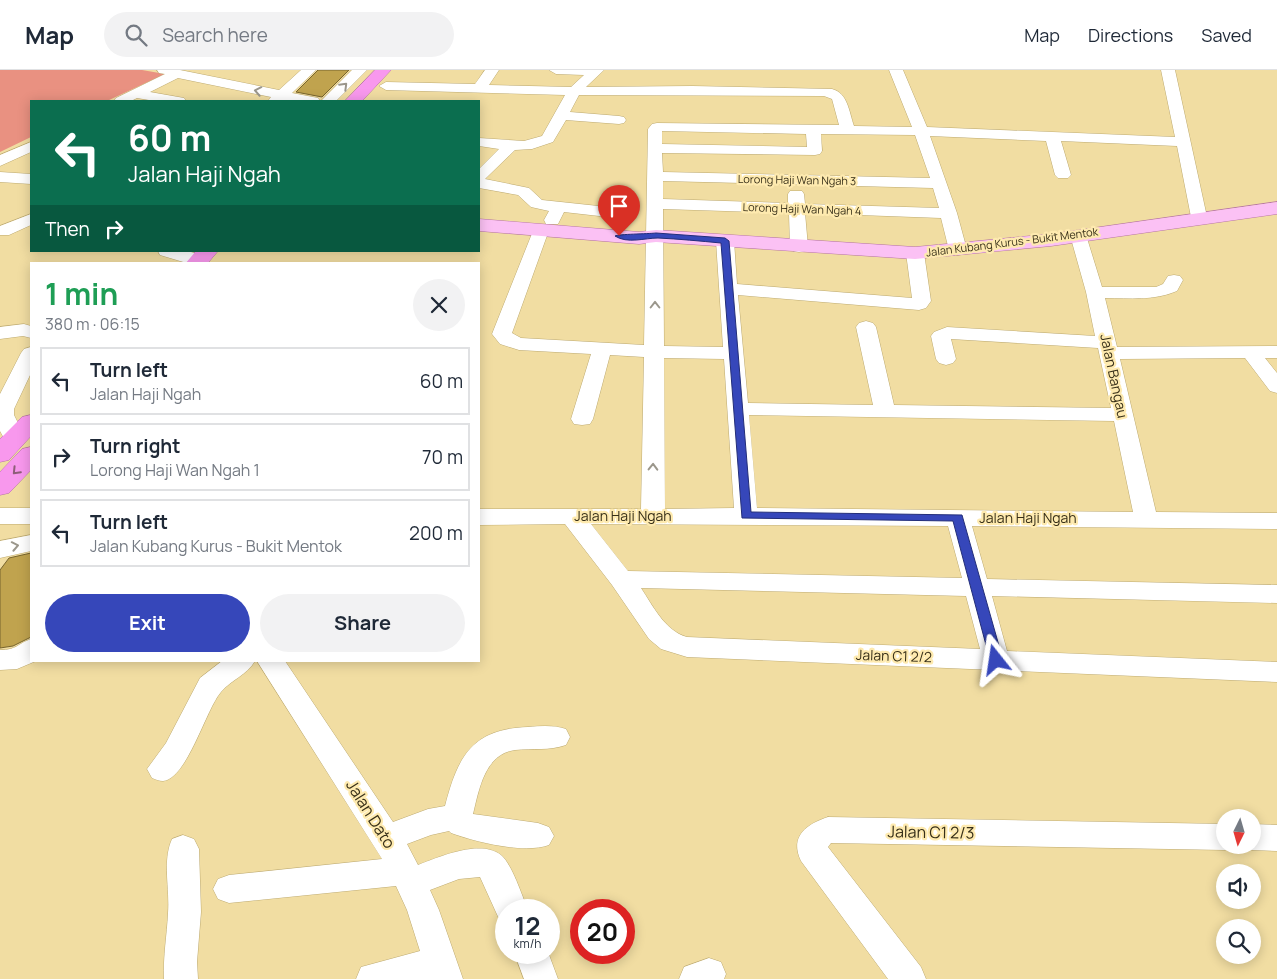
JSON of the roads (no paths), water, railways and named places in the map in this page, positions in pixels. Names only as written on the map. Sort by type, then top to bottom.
[{"type":"highway","points":[[354,100],[383,70]]},
{"type":"highway","points":[[373,100],[401,70]]},
{"type":"highway","points":[[0,487],[19,443]]},
{"type":"main road","name":"Jalan Kubang Kurus - Bukit Mentok","points":[[545,227],[639,238],[656,236],[915,254],[1078,236],[1199,217],[1277,208]]},
{"type":"main road","points":[[480,218],[545,227]]},
{"type":"main road","points":[[480,225],[545,227]]},
{"type":"street","points":[[279,98],[308,70]]},
{"type":"street","points":[[329,100],[360,70]]},
{"type":"street","points":[[479,89],[492,70]]},
{"type":"street","points":[[556,70],[596,71]]},
{"type":"street","points":[[897,70],[922,131],[940,183],[958,250]]},
{"type":"street","points":[[1168,70],[1199,217]]},
{"type":"street","points":[[480,142],[511,145],[542,143],[548,139],[574,92],[596,71]]},
{"type":"street","points":[[123,100],[170,72],[279,98],[302,100]]},
{"type":"street","points":[[420,87],[430,76]]},
{"type":"street","points":[[386,86],[574,92],[702,90],[832,92],[838,97],[848,130]]},
{"type":"street","points":[[226,96],[238,87]]},
{"type":"street","points":[[136,94],[173,100]]},
{"type":"street","points":[[561,115],[619,120]]},
{"type":"street","points":[[653,516],[656,236],[655,129],[661,126],[922,131],[1182,142]]},
{"type":"street","points":[[655,148],[808,152],[815,151],[813,129]]},
{"type":"street","points":[[1052,136],[1063,175]]},
{"type":"street","points":[[480,176],[511,145]]},
{"type":"street","points":[[0,161],[30,146]]},
{"type":"street","name":"Lorong Haji Wan Ngah 3","points":[[655,176],[940,183]]},
{"type":"street","points":[[0,177],[30,179]]},
{"type":"street","points":[[795,180],[799,247]]},
{"type":"street","points":[[480,183],[522,190],[537,204],[617,213]]},
{"type":"street","name":"Lorong Haji Wan Ngah 4","points":[[655,204],[949,213]]},
{"type":"street","points":[[559,207],[545,227],[502,334],[507,340],[520,344],[602,350],[733,353]]},
{"type":"street","points":[[3,231],[30,219]]},
{"type":"street","name":"Jalan Bangau","points":[[1078,236],[1095,292],[1146,518]]},
{"type":"street","points":[[725,241],[746,516]]},
{"type":"street","points":[[171,252],[203,259]]},
{"type":"street","points":[[729,289],[919,304],[922,302],[915,254]]},
{"type":"street","points":[[1095,292],[1159,292],[1171,287],[1174,280]]},
{"type":"street","points":[[866,327],[885,412]]},
{"type":"street","points":[[0,333],[29,330]]},
{"type":"street","points":[[946,359],[941,336],[947,333],[1108,348],[1277,352]]},
{"type":"street","points":[[582,419],[602,350]]},
{"type":"street","points":[[1250,352],[1277,387]]},
{"type":"street","points":[[19,443],[2,415],[3,409],[30,355]]},
{"type":"street","points":[[738,409],[1122,415]]},
{"type":"street","points":[[0,516],[30,516]]},
{"type":"street","name":"Jalan Haji Ngah","points":[[480,517],[746,516],[1277,520]]},
{"type":"street","name":"Jalan C1 2/2","points":[[572,517],[621,579],[658,632],[670,642],[687,647],[1277,672]]},
{"type":"street","points":[[958,517],[996,660]]},
{"type":"street","points":[[0,550],[10,546],[30,543]]},
{"type":"street","points":[[621,579],[1277,594]]},
{"type":"street","points":[[0,660],[16,660],[30,650]]},
{"type":"street","points":[[162,769],[176,751],[210,685],[241,662]]},
{"type":"street","name":"Jalan Dato","points":[[271,662],[387,838],[423,910],[444,971]]},
{"type":"street","points":[[538,836],[481,830],[462,824],[457,816],[468,774],[487,750],[511,739],[556,737]]},
{"type":"street","points":[[387,838],[428,822],[457,816]]},
{"type":"street","name":"Jalan C1 2/3","points":[[909,979],[812,851],[812,842],[817,834],[828,830],[1216,837]]},
{"type":"street","points":[[1261,837],[1277,838]]},
{"type":"street","points":[[181,979],[180,962],[184,912],[183,849]]},
{"type":"street","points":[[229,889],[408,877],[481,862],[489,864],[496,873],[507,899]]},
{"type":"street","points":[[535,964],[541,979]]},
{"type":"street","points":[[373,979],[444,971]]}]
